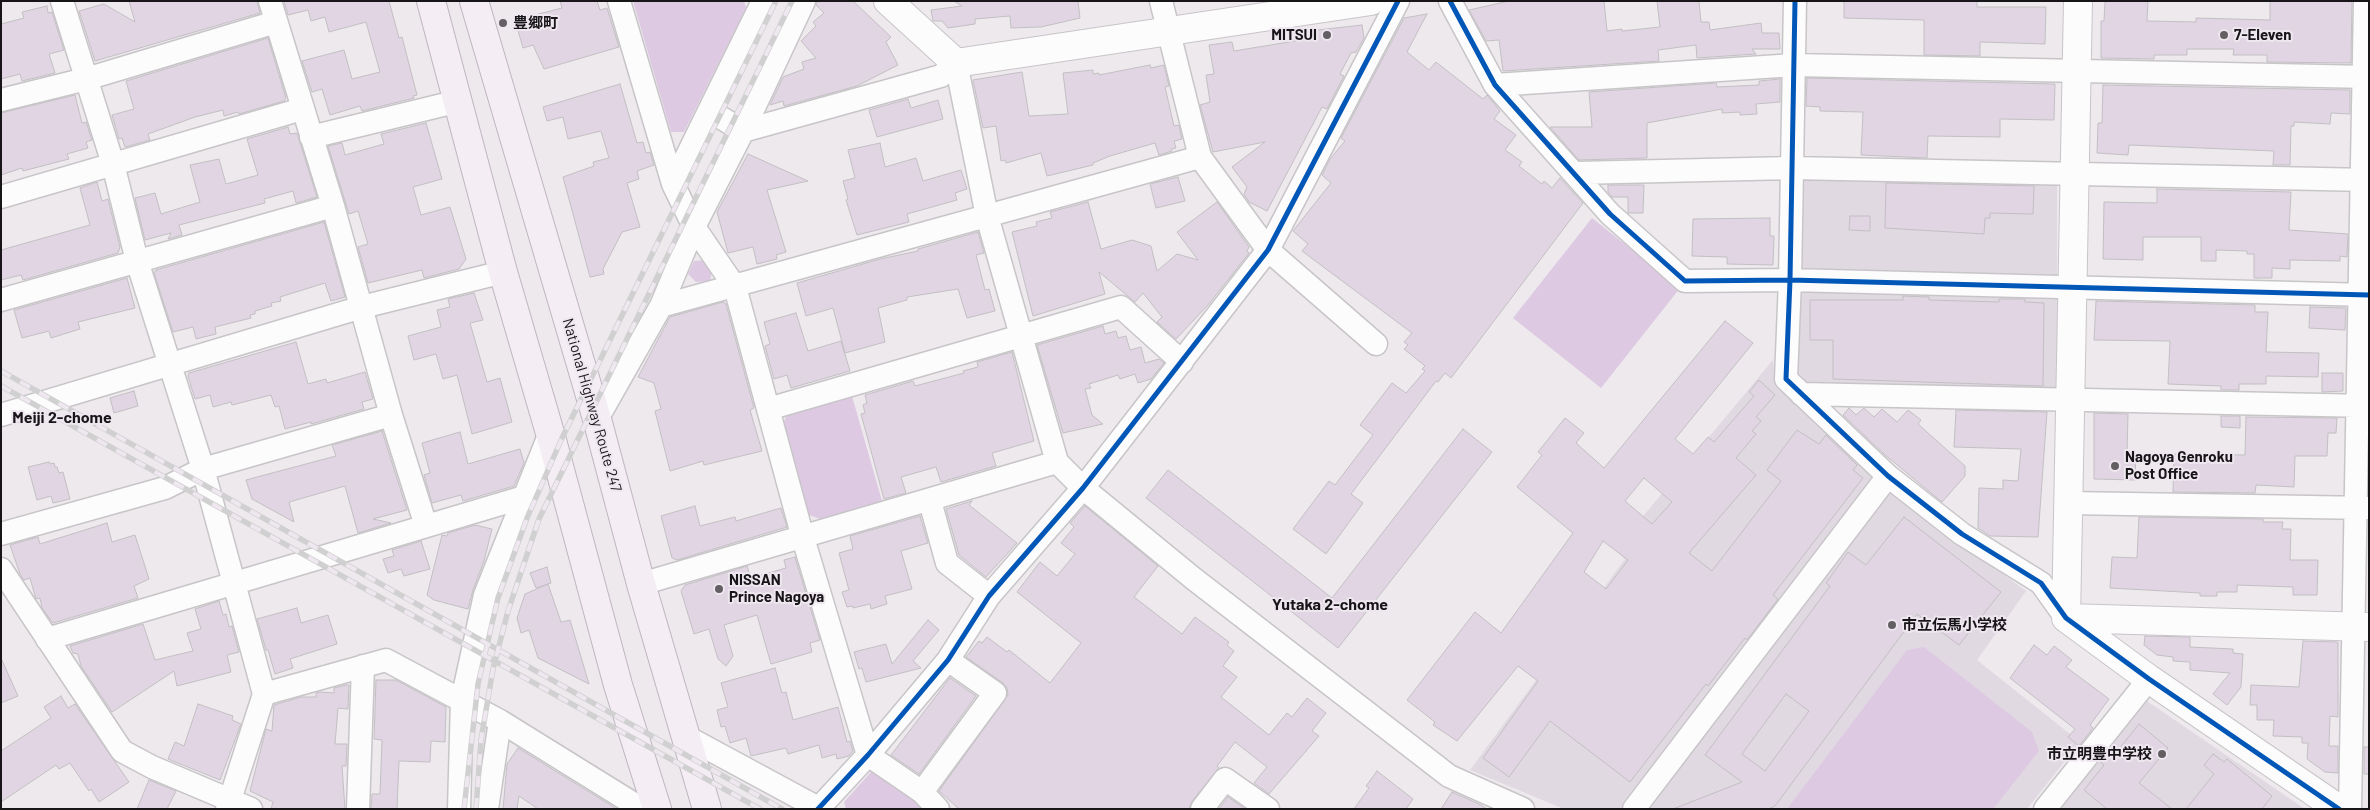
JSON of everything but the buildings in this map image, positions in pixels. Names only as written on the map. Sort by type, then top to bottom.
[{"type":"highway","points":[[430,1],[618,685],[657,809]]},
{"type":"highway","name":"National Highway Route 247","points":[[474,1],[597,419],[641,584],[708,809]]},
{"type":"street","points":[[62,1],[112,164],[169,363],[203,469],[232,583],[264,694],[229,804]]},
{"type":"street","points":[[619,1],[673,184],[694,227],[735,287],[803,538],[868,755],[922,792],[938,809]]},
{"type":"street","points":[[597,419],[661,306],[694,227],[743,131],[804,1]]},
{"type":"street","points":[[888,1],[956,63],[987,216],[1057,462],[1083,488],[1194,579],[1449,776],[1523,809]]},
{"type":"street","points":[[1161,1],[1200,158],[1268,250],[1376,344]]},
{"type":"street","points":[[710,112],[743,131],[941,76],[956,63],[1372,1]]},
{"type":"street","points":[[685,736],[819,808],[868,755],[948,660],[989,596],[1083,488],[1268,250],[1398,1]]},
{"type":"street","points":[[1450,1],[1495,84],[1576,173],[1610,214],[1685,281],[1790,280],[2364,294]]},
{"type":"street","points":[[1795,1],[1790,280],[1786,378],[1888,476],[1962,534],[2041,583],[2066,618],[2149,678],[2339,809]]},
{"type":"street","points":[[2066,618],[2078,1]]},
{"type":"street","points":[[2350,809],[2360,740],[2366,1]]},
{"type":"street","points":[[673,184],[710,112],[760,2]]},
{"type":"street","points":[[1,100],[86,79],[273,11],[333,206],[391,415],[426,526]]},
{"type":"street","points":[[1495,84],[1794,65],[2366,77]]},
{"type":"street","points":[[311,137],[459,101]]},
{"type":"street","points":[[1,197],[302,109]]},
{"type":"street","points":[[661,306],[1200,158]]},
{"type":"street","points":[[1576,173],[1792,168],[2365,179]]},
{"type":"street","points":[[1,300],[333,206]]},
{"type":"street","points":[[1,414],[362,307],[503,272]]},
{"type":"street","points":[[768,409],[1121,307],[1182,362]]},
{"type":"street","points":[[1802,394],[2363,406]]},
{"type":"street","points":[[1,534],[164,488],[203,469],[391,415]]},
{"type":"street","points":[[459,809],[462,700],[485,595],[550,433]]},
{"type":"street","points":[[641,584],[930,501],[1057,462]]},
{"type":"street","points":[[1634,809],[1888,476]]},
{"type":"street","points":[[47,639],[524,497]]},
{"type":"street","points":[[930,501],[947,563],[989,596]]},
{"type":"street","points":[[2068,502],[2362,508]]},
{"type":"street","points":[[1,569],[122,750],[229,804],[251,809]]},
{"type":"street","points":[[2066,618],[2361,627]]},
{"type":"street","points":[[264,694],[386,660],[500,721],[642,809]]},
{"type":"street","points":[[922,792],[995,693],[948,660]]},
{"type":"street","points":[[358,809],[363,666]]},
{"type":"street","points":[[2045,809],[2149,678]]},
{"type":"street","points":[[487,809],[500,721]]},
{"type":"street","points":[[1202,809],[1225,779],[1268,809]]},
{"type":"shaded area","points":[[633,1],[744,1],[746,8],[684,132],[671,132]]},
{"type":"shaded area","points":[[2057,177],[2057,391],[1801,387],[1796,377],[1797,179]]},
{"type":"shaded area","points":[[1592,218],[1680,288],[1601,388],[1513,318]]},
{"type":"shaded area","points":[[708,260],[712,272],[710,281],[696,282],[688,274],[694,261]]},
{"type":"shaded area","points":[[1773,360],[1776,381],[1877,476],[1877,483],[1622,809],[1564,809],[1470,770],[1625,559],[1615,550]]},
{"type":"shaded area","points":[[852,396],[882,501],[823,520],[809,515],[783,423],[788,413]]},
{"type":"shaded area","name":"市立伝馬小学校","points":[[1884,493],[1894,493],[2026,591],[1977,660],[2080,742],[2027,809],[1642,809]]},
{"type":"shaded area","points":[[1924,647],[2032,732],[2039,751],[1993,809],[1787,809],[1907,650]]},
{"type":"shaded area","name":"市立明豊中学校","points":[[2144,699],[2305,809],[2056,809]]},
{"type":"shaded area","points":[[871,772],[881,772],[927,809],[846,809],[844,802]]},
{"type":"railway","points":[[464,809],[478,684],[498,598],[527,518],[562,438],[776,1]]},
{"type":"railway","points":[[476,809],[481,740],[493,669],[508,611],[539,519],[792,1]]},
{"type":"railway","points":[[1,371],[782,809]]},
{"type":"railway","points":[[1,386],[760,809]]},
{"type":"cycle path","points":[[818,809],[868,755],[948,660],[989,596],[1083,488],[1268,250],[1398,1]]},
{"type":"cycle path","points":[[1450,1],[1495,85],[1610,214],[1685,281],[1790,280],[2369,295]]},
{"type":"cycle path","points":[[1795,1],[1790,280],[1786,379],[1888,476],[1962,534],[2041,583],[2066,618],[2149,679],[2339,809]]},
{"type":"place","name":"豊郷町","points":[[503,23]]},
{"type":"place","name":"MITSUI","points":[[1327,35]]},
{"type":"place","name":"7-Eleven","points":[[2224,35]]},
{"type":"place","name":"Nagoya Genroku Post Office","points":[[2115,466]]},
{"type":"place","name":"NISSAN Prince Nagoya","points":[[719,589]]},
{"type":"place","name":"市立伝馬小学校","points":[[1892,625]]},
{"type":"place","name":"市立明豊中学校","points":[[2162,754]]},
{"type":"district","name":"Meiji 2-chome","points":[[62,418]]},
{"type":"district","name":"Yutaka 2-chome","points":[[1330,605]]}]
